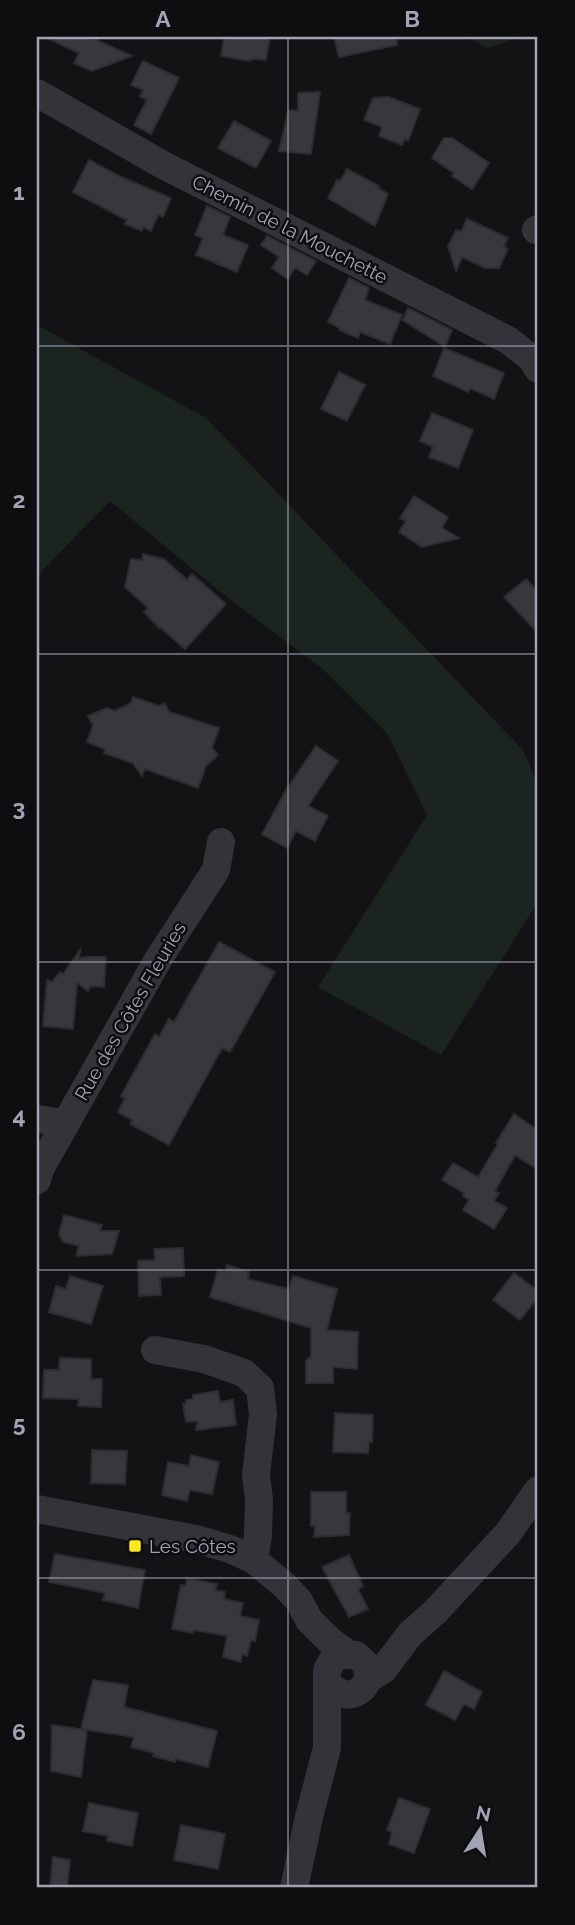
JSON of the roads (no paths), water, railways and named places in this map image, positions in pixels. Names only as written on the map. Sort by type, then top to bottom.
[{"type":"street","name":"Chemin de la Mouchette","points":[[37,93],[163,165],[509,340],[532,359],[538,369]]},
{"type":"street","name":"Rue des Côtes Fleuries","points":[[37,1180],[40,1169],[65,1123],[159,958],[216,870],[221,842]]},
{"type":"street","points":[[37,1119],[65,1123]]},
{"type":"street","points":[[155,1350],[204,1359],[244,1373],[260,1388],[263,1414],[256,1475],[259,1500],[254,1560]]},
{"type":"street","points":[[327,1748],[327,1670],[334,1658],[357,1670],[383,1670],[411,1634],[508,1533],[538,1490]]},
{"type":"street","points":[[37,1509],[196,1539],[230,1549],[254,1560],[299,1601],[309,1620],[317,1655],[328,1680]]},
{"type":"street","points":[[309,1620],[357,1670]]},
{"type":"street","points":[[294,1888],[327,1748],[357,1670]]},
{"type":"place","name":"Les Côtes","points":[[135,1546]]}]
